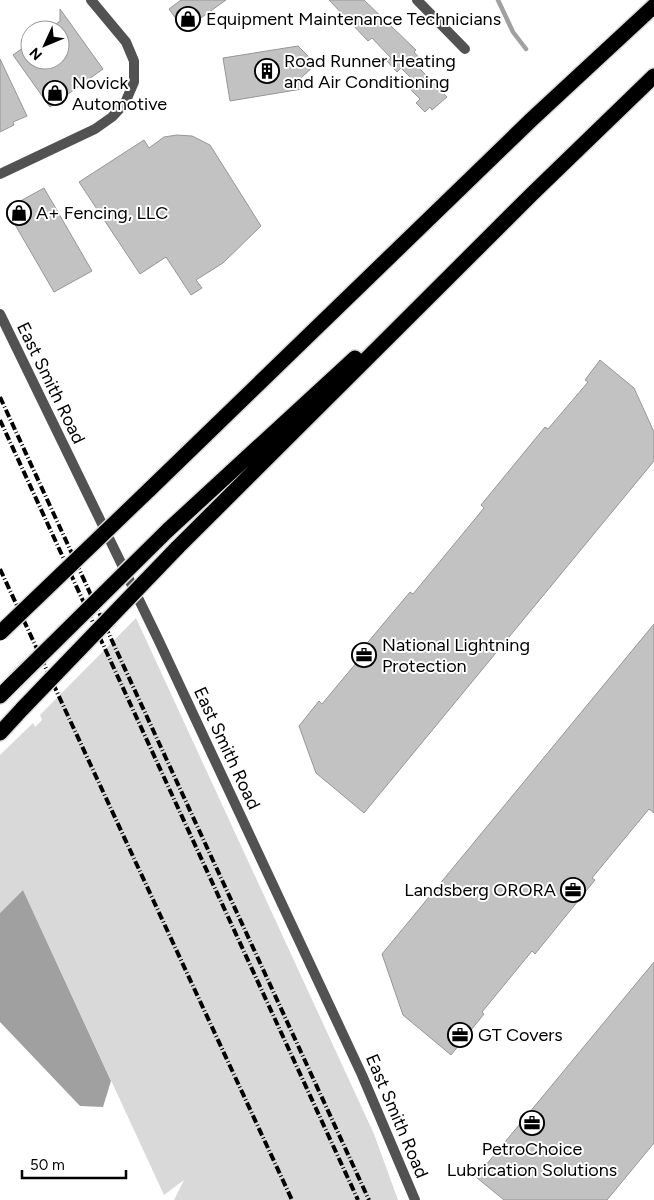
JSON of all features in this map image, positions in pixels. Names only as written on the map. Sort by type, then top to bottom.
[{"type":"highway","points":[[0,633],[511,140],[654,6]]},
{"type":"highway","points":[[0,732],[177,548],[532,194],[654,76]]},
{"type":"highway","points":[[0,696],[168,530],[532,194]]},
{"type":"street","points":[[0,174],[95,129],[112,117],[125,103],[134,82],[134,61],[126,42],[91,0]]},
{"type":"street","points":[[418,0],[464,49]]},
{"type":"street","name":"East Smith Road","points":[[0,314],[151,623],[362,1075],[415,1200]]},
{"type":"shaded area","points":[[136,618],[374,1134],[398,1200],[174,1200],[184,1180],[164,1195],[23,890],[0,913],[0,755],[33,723],[35,727],[42,720],[40,715]]},
{"type":"shaded area","points":[[23,890],[111,1081],[103,1107],[80,1106],[0,1022],[0,913]]},
{"type":"building","name":"Equipment Maintenance Technicians","points":[[181,0],[226,0],[184,30],[169,9]]},
{"type":"building","points":[[329,0],[364,0],[416,50],[414,52],[424,63],[419,68],[447,97],[432,110],[430,107],[425,112],[416,103],[420,99],[410,89],[416,83],[401,68],[397,72],[387,61],[391,58],[372,38],[368,41]]},
{"type":"building","points":[[60,9],[68,20],[60,20]]},
{"type":"building","points":[[70,23],[103,69],[50,107],[24,70],[70,70]]},
{"type":"building","name":"Road Runner Heating and Air Conditioning","points":[[298,46],[316,64],[301,78],[302,89],[230,101],[223,58]]},
{"type":"building","points":[[20,50],[20,65],[13,55]]},
{"type":"building","points":[[0,59],[27,116],[13,122],[14,125],[0,132]]},
{"type":"building","points":[[177,135],[192,136],[210,145],[261,226],[223,263],[196,280],[202,288],[191,295],[166,257],[140,274],[79,182],[144,140],[149,148],[164,137]]},
{"type":"building","points":[[44,188],[92,271],[54,292],[6,209]]},
{"type":"building","points":[[600,360],[634,388],[654,432],[654,461],[364,813],[316,773],[299,726],[319,701],[322,704],[357,662],[353,660],[410,592],[413,594],[484,508],[481,505],[545,427],[548,429],[588,382],[585,380]]},
{"type":"building","points":[[654,624],[654,813],[649,809],[592,878],[595,880],[535,954],[532,951],[482,1012],[484,1014],[451,1055],[403,1015],[382,954]]},
{"type":"building","points":[[654,962],[654,1143],[607,1200],[504,1200],[476,1177]]},
{"type":"waterway","points":[[498,0],[513,32],[526,49]]},
{"type":"railway","points":[[0,397],[369,1200]]},
{"type":"railway","points":[[0,420],[358,1200]]},
{"type":"railway","points":[[0,569],[292,1200]]},
{"type":"place","name":"Equipment Maintenance Technicians","points":[[188,19]]},
{"type":"place","name":"Road Runner Heating and Air Conditioning","points":[[267,71]]},
{"type":"place","name":"Novick Automotive","points":[[55,93]]},
{"type":"place","name":"A+ Fencing, LLC","points":[[19,213]]},
{"type":"place","name":"National Lightning Protection","points":[[364,655]]},
{"type":"place","name":"Landsberg ORORA","points":[[573,890]]},
{"type":"place","name":"GT Covers","points":[[460,1035]]},
{"type":"place","name":"PetroChoice Lubrication Solutions","points":[[532,1123]]}]
